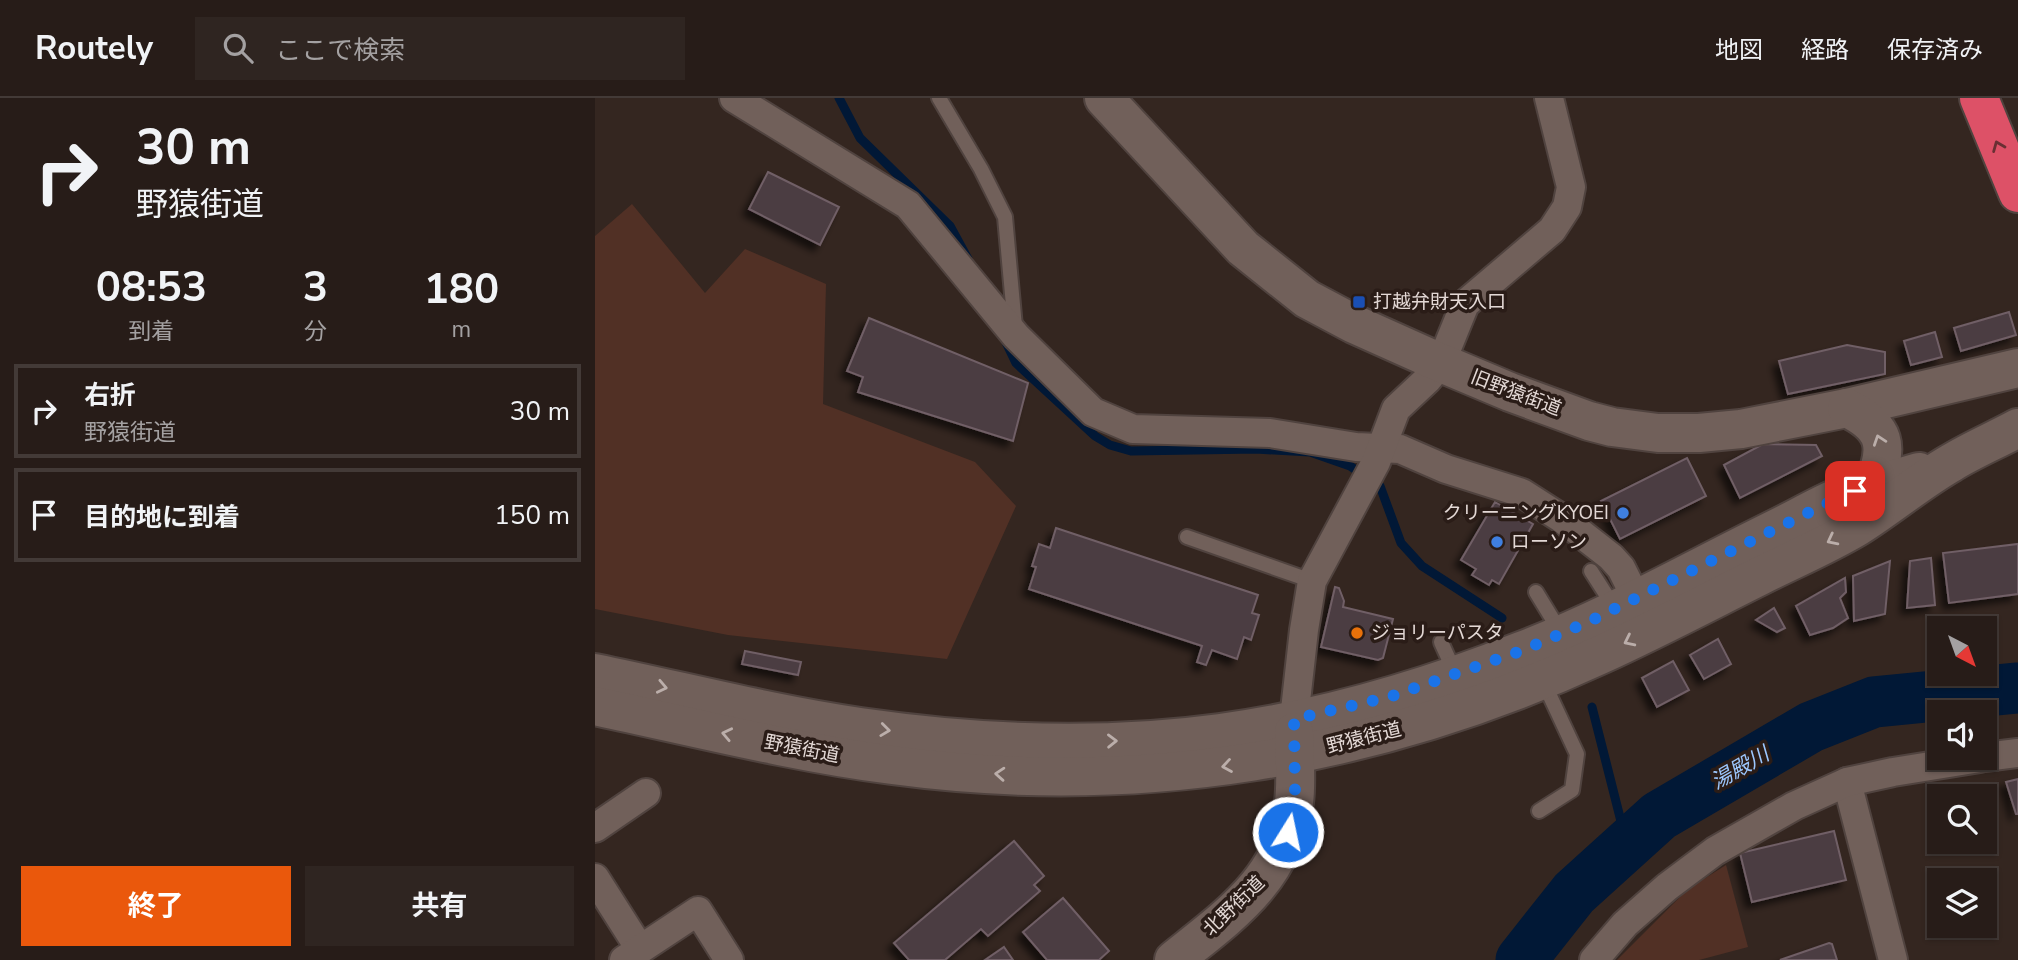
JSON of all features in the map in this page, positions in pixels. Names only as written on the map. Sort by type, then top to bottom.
[{"type":"highway","points":[[1979,98],[2018,193]]},
{"type":"main road","name":"旧野猿街道","points":[[1104,98],[1243,248],[1287,285],[1329,312],[1441,363],[1510,393],[1589,421],[1638,431],[1699,433],[1741,429],[1847,408],[2018,368]]},
{"type":"main road","points":[[1847,408],[1871,423],[1883,443],[1884,457],[1873,485]]},
{"type":"main road","name":"野猿街道","points":[[595,673],[846,725],[969,739],[1043,742],[1143,740],[1220,733],[1294,737],[1425,723],[1543,681],[1603,654],[1855,528],[1951,463],[2018,428]]},
{"type":"main road","name":"野猿街道","points":[[595,706],[837,757],[895,765],[1009,775],[1084,776],[1218,768],[1389,697],[1448,658],[1521,651],[1626,603],[1838,498],[1951,463]]},
{"type":"main road","name":"北野街道","points":[[1187,956],[1251,895],[1273,867],[1288,832],[1291,817],[1295,792],[1294,737]]},
{"type":"street","points":[[734,98],[908,205],[1012,332],[1093,412],[1133,429],[1270,433],[1378,455],[1400,449],[1446,469],[1522,493],[1561,518],[1621,568],[1626,603]]},
{"type":"street","points":[[1294,737],[1302,644],[1313,581],[1338,540],[1378,455],[1396,409],[1441,363],[1465,304],[1552,230],[1567,207],[1571,187],[1549,98]]},
{"type":"street","points":[[1997,755],[2018,753]]},
{"type":"street","points":[[1594,960],[1625,924],[1715,851],[1830,788],[1847,782],[1927,766]]},
{"type":"street","points":[[1847,782],[1892,960]]},
{"type":"street","points":[[595,828],[646,793]]},
{"type":"street","points":[[595,878],[632,955],[698,911],[729,960]]},
{"type":"lane","points":[[939,98],[981,169],[1005,217],[1012,332]]},
{"type":"lane","points":[[1187,537],[1313,581]]},
{"type":"lane","points":[[1591,571],[1626,603]]},
{"type":"lane","points":[[1536,592],[1561,634]]},
{"type":"lane","points":[[1539,811],[1572,790],[1577,754],[1543,681]]},
{"type":"shaded area","points":[[632,204],[705,293],[745,249],[826,284],[823,404],[975,462],[1016,506],[947,659],[728,635],[595,609],[595,236]]},
{"type":"shaded area","points":[[1726,865],[1748,947],[1699,960],[1617,960],[1688,889]]},
{"type":"building","points":[[768,172],[839,207],[820,245],[749,209]]},
{"type":"building","points":[[2009,312],[2016,335],[1961,351],[1954,328]]},
{"type":"building","points":[[869,318],[1028,383],[1013,441],[858,392],[863,377],[847,371]]},
{"type":"building","points":[[1935,332],[1942,357],[1911,365],[1904,341]]},
{"type":"building","points":[[1847,345],[1885,352],[1885,374],[1788,394],[1779,361]]},
{"type":"building","points":[[1763,444],[1816,445],[1822,456],[1740,498],[1724,465]]},
{"type":"building","points":[[1687,458],[1706,496],[1620,539],[1601,501]]},
{"type":"building","name":"ローソン","points":[[1495,502],[1533,524],[1499,584],[1492,580],[1489,585],[1472,575],[1476,569],[1461,560]]},
{"type":"building","points":[[1056,528],[1258,595],[1252,613],[1259,615],[1251,640],[1244,637],[1237,659],[1212,650],[1206,665],[1197,662],[1202,646],[1029,589],[1039,544],[1050,548]]},
{"type":"building","points":[[2018,544],[2018,594],[1949,603],[1943,553]]},
{"type":"building","points":[[1931,558],[1935,605],[1907,608],[1910,561]]},
{"type":"building","points":[[1890,561],[1885,614],[1854,621],[1853,576]]},
{"type":"building","points":[[1845,578],[1846,592],[1840,598],[1848,618],[1833,628],[1810,635],[1796,606]]},
{"type":"building","name":"ジョリーパスタ","points":[[1335,587],[1339,588],[1344,601],[1343,607],[1393,619],[1383,658],[1378,660],[1321,647]]},
{"type":"building","points":[[1774,608],[1785,628],[1777,632],[1756,620]]},
{"type":"building","points":[[1718,639],[1731,664],[1704,679],[1690,655]]},
{"type":"building","points":[[745,651],[801,662],[798,675],[742,664]]},
{"type":"building","points":[[1673,661],[1689,690],[1657,707],[1642,678]]},
{"type":"building","points":[[2018,779],[2018,814],[2016,814],[2006,782]]},
{"type":"building","points":[[1834,831],[1846,880],[1752,902],[1740,853]]},
{"type":"building","points":[[1014,841],[1044,876],[1034,885],[1040,891],[988,936],[981,929],[945,960],[909,960],[894,943]]},
{"type":"building","points":[[1063,898],[1109,951],[1099,960],[1047,960],[1023,932]]},
{"type":"building","points":[[1832,944],[1837,960],[1780,960]]},
{"type":"building","points":[[1004,947],[1013,960],[985,960]]},
{"type":"waterway","points":[[839,98],[860,138],[950,226],[968,259]]},
{"type":"waterway","points":[[1004,338],[1016,363],[1095,436],[1110,445],[1131,451],[1256,449],[1310,452],[1350,466],[1380,486],[1401,543],[1422,566],[1502,618]]},
{"type":"waterway","name":"湯殿川","points":[[1521,960],[1574,893],[1659,816],[1811,727],[1874,702],[2018,688]]},
{"type":"waterway","points":[[1592,707],[1627,845]]},
{"type":"place","name":"打越弁財天入口","points":[[1359,302]]},
{"type":"place","name":"クリーニングKYOEI","points":[[1623,513]]},
{"type":"place","name":"ローソン","points":[[1497,542]]},
{"type":"place","name":"ジョリーパスタ","points":[[1357,633]]},
{"type":"route","points":[[1288,832],[1295,792],[1294,719],[1389,697],[1521,651],[1588,622],[1855,491]]}]
